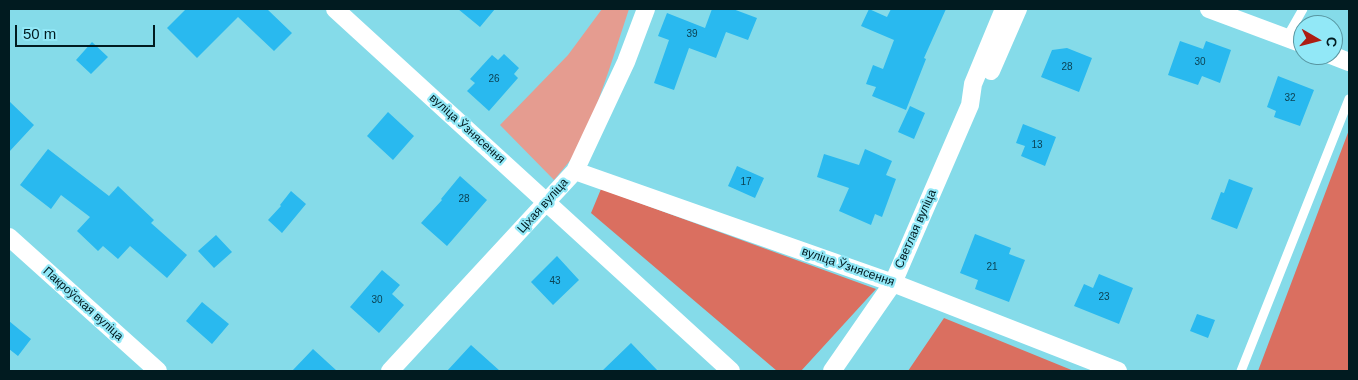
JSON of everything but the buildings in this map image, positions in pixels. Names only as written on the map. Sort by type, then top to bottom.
[{"type":"street","name":"вуліца Ўзнясення","points":[[335,9],[731,371]]},
{"type":"street","name":"Ціхая вуліца","points":[[390,371],[575,171],[626,62],[646,9]]},
{"type":"street","name":"Светлая вуліца","points":[[832,371],[893,283],[970,105],[973,84],[1004,9]]},
{"type":"street","name":"Светлая вуліца","points":[[970,105],[982,91],[1018,9]]},
{"type":"street","points":[[1209,9],[1293,40]]},
{"type":"street","name":"вуліца Ўзнясення","points":[[575,171],[893,283],[1118,371]]},
{"type":"street","name":"Пакроўская вуліца","points":[[9,237],[158,371]]},
{"type":"lane","points":[[1286,37],[1303,9]]},
{"type":"lane","points":[[1241,371],[1349,99]]},
{"type":"shaded area","points":[[602,9],[629,9],[591,121],[573,157],[554,180],[500,125],[568,55]]},
{"type":"shaded area","points":[[1349,130],[1349,371],[1258,371]]},
{"type":"shaded area","points":[[601,189],[876,289],[801,371],[777,371],[591,213]]},
{"type":"shaded area","points":[[944,318],[1074,371],[908,371]]}]
